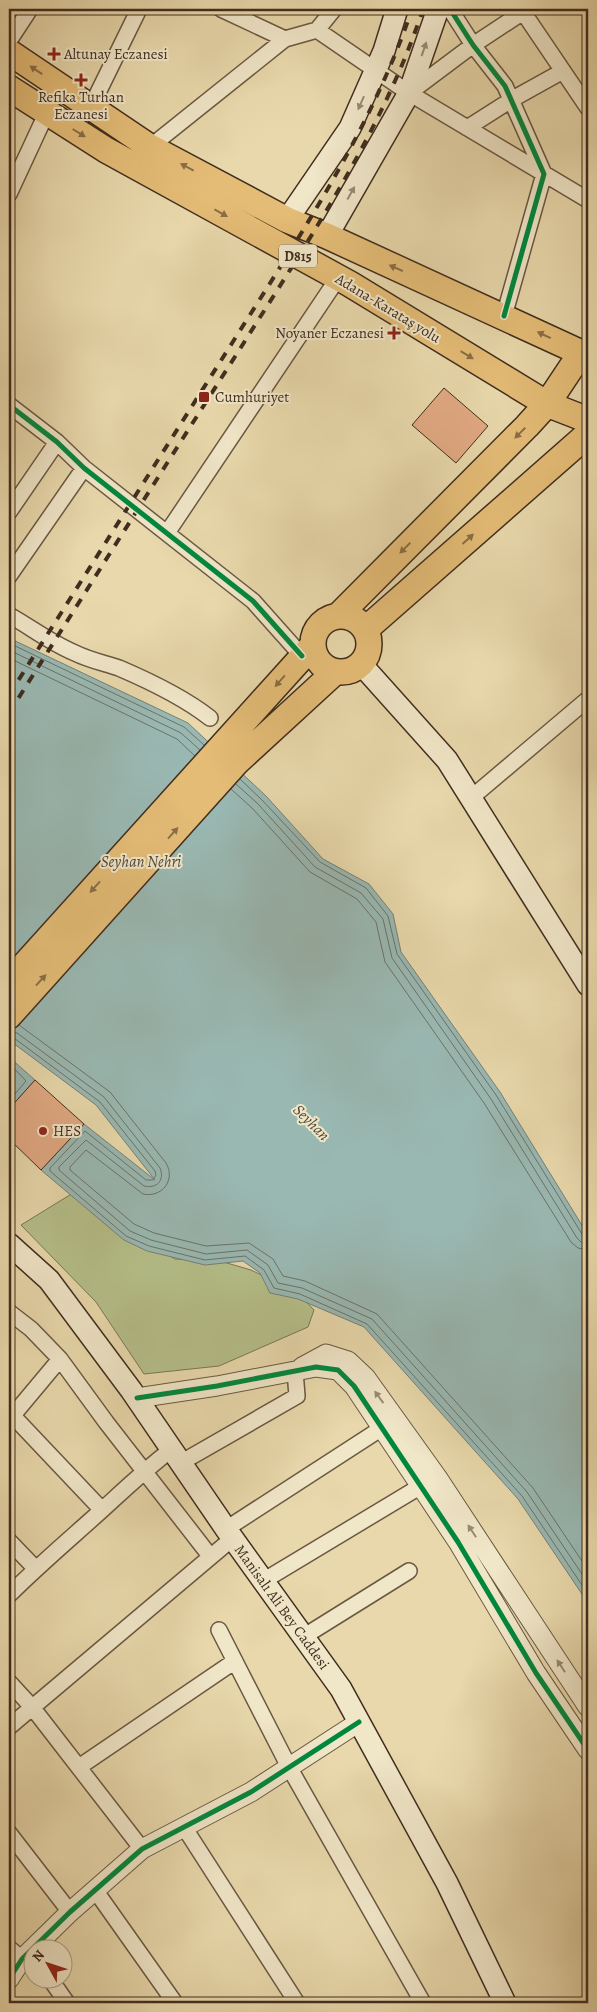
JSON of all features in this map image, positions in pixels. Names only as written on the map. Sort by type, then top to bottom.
[{"type":"main road","points":[[287,220],[350,128],[384,51],[397,9]]},
{"type":"main road","points":[[327,236],[409,93],[438,9]]},
{"type":"main road","name":"D815","points":[[9,52],[150,147],[287,220],[327,236],[504,316],[585,355]]},
{"type":"main road","name":"Adana-Karataş yolu","points":[[9,88],[106,150],[338,278],[547,404],[588,420]]},
{"type":"main road","points":[[338,616],[547,404],[585,355]]},
{"type":"main road","points":[[366,629],[588,434]]},
{"type":"main road","points":[[9,1016],[229,755],[308,650],[317,629],[330,618],[338,616],[354,618],[366,629],[369,638],[370,647],[367,656],[354,670],[345,672],[335,672],[326,669],[314,654],[308,650]]},
{"type":"main road","points":[[361,664],[447,760],[588,985]]},
{"type":"main road","points":[[9,982],[229,755],[335,672]]},
{"type":"main road","name":"Manisalı Ali Bey Caddesi","points":[[10,1248],[49,1280],[137,1398],[229,1534],[341,1689],[447,1883],[505,2003]]},
{"type":"street","points":[[9,41],[30,9]]},
{"type":"street","points":[[91,107],[139,9]]},
{"type":"street","points":[[221,9],[285,39]]},
{"type":"street","points":[[150,147],[285,39],[318,30],[334,9]]},
{"type":"street","points":[[450,9],[473,45],[505,86],[544,174],[504,316]]},
{"type":"street","points":[[409,93],[522,10],[588,108]]},
{"type":"street","points":[[318,30],[409,93],[588,200]]},
{"type":"street","points":[[467,128],[563,71]]},
{"type":"street","points":[[9,194],[47,112]]},
{"type":"street","points":[[167,533],[338,278]]},
{"type":"street","points":[[9,405],[57,442],[84,468],[254,601],[308,650]]},
{"type":"street","points":[[9,512],[57,442]]},
{"type":"street","points":[[9,576],[84,468]]},
{"type":"street","points":[[9,615],[34,629],[52,643],[147,681],[210,718]]},
{"type":"street","points":[[471,798],[588,699]]},
{"type":"street","points":[[9,1312],[31,1329],[60,1359],[143,1471],[210,1556]]},
{"type":"street","points":[[294,1371],[326,1354],[348,1361],[366,1378],[437,1477],[588,1707]]},
{"type":"street","points":[[60,1359],[11,1418],[102,1510]]},
{"type":"street","points":[[137,1398],[217,1386],[316,1367],[338,1370],[354,1386],[458,1542],[536,1673],[588,1750]]},
{"type":"street","points":[[9,1595],[143,1471],[297,1396],[294,1371]]},
{"type":"street","points":[[9,1727],[210,1556],[229,1534],[382,1428]]},
{"type":"street","points":[[263,1581],[421,1486]]},
{"type":"street","points":[[9,1541],[36,1568]]},
{"type":"street","points":[[304,1637],[409,1571]]},
{"type":"street","points":[[220,1630],[289,1767],[423,2003]]},
{"type":"street","points":[[79,1767],[235,1661]]},
{"type":"street","points":[[9,1682],[32,1707],[142,1849]]},
{"type":"street","points":[[38,1940],[142,1849],[251,1792],[359,1722]]},
{"type":"street","points":[[184,1827],[297,2003]]},
{"type":"street","points":[[9,1833],[70,1912]]},
{"type":"street","points":[[95,1890],[176,2003]]},
{"type":"street","points":[[9,1979],[22,1956]]},
{"type":"street","points":[[58,1990],[67,2003]]},
{"type":"green space","points":[[73,1193],[120,1227],[175,1259],[220,1261],[251,1270],[298,1293],[314,1310],[308,1327],[219,1366],[144,1374],[96,1302],[21,1225]]},
{"type":"water","points":[[9,638],[188,723],[266,796],[323,859],[369,884],[393,914],[401,952],[500,1092],[588,1235],[588,1603],[518,1499],[364,1327],[298,1299],[270,1293],[260,1273],[243,1261],[205,1265],[147,1251],[124,1240],[41,1170],[84,1124],[155,1180],[96,1105],[9,1040]]},
{"type":"water","points":[[9,1057],[35,1080],[9,1109]]},
{"type":"building","points":[[444,388],[488,426],[456,463],[412,425]]},
{"type":"building","name":"HES","points":[[35,1080],[84,1124],[41,1170],[9,1139],[9,1109]]},
{"type":"railway","points":[[9,695],[309,220],[356,138],[377,96],[396,53],[412,9]]},
{"type":"railway","points":[[9,713],[290,270],[341,186],[387,99],[423,9]]},
{"type":"cycle path","points":[[450,9],[473,45],[505,86],[544,174],[504,316]]},
{"type":"cycle path","points":[[9,405],[57,442],[84,468],[253,601],[302,656]]},
{"type":"cycle path","points":[[137,1398],[217,1386],[316,1367],[338,1370],[354,1386],[458,1542],[536,1673],[588,1750]]},
{"type":"cycle path","points":[[9,1979],[22,1959],[70,1912],[142,1849],[251,1792],[359,1722]]},
{"type":"place","name":"Altunay Eczanesi","points":[[54,54]]},
{"type":"place","name":"Refika Turhan Eczanesi","points":[[81,80]]},
{"type":"place","name":"Noyaner Eczanesi","points":[[394,333]]},
{"type":"place","name":"Cumhuriyet","points":[[204,397]]},
{"type":"place","name":"HES","points":[[43,1131]]},
{"type":"water label","name":"Seyhan Nehri","points":[[141,861]]},
{"type":"water label","name":"Seyhan","points":[[312,1122]]}]
